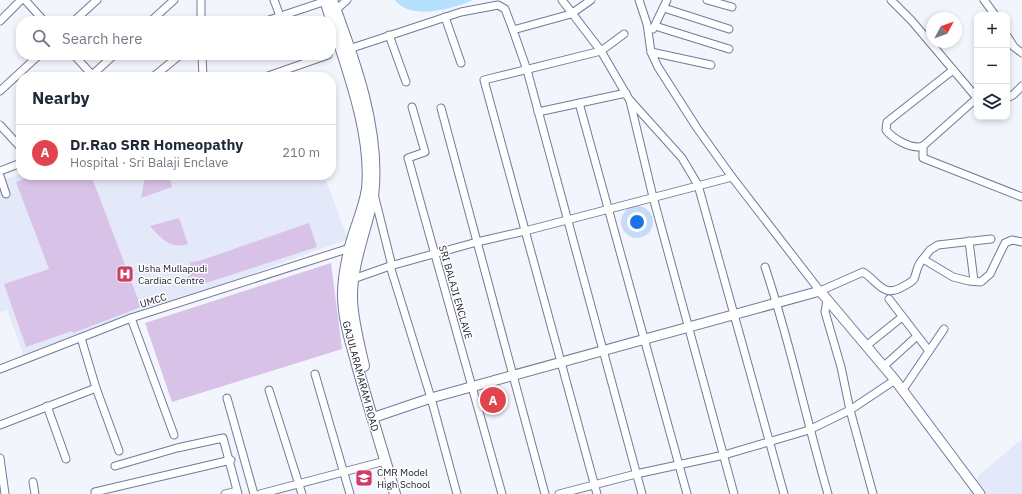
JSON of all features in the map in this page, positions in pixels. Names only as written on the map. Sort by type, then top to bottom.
[{"type":"main road","name":"GAJULARAMARAM ROAD","points":[[328,0],[336,10],[340,51],[369,118],[375,169],[374,194],[353,279],[352,299],[357,334],[375,417],[385,462],[395,494]]},
{"type":"main road","name":"GAJULARAMARAM ROAD","points":[[328,0],[332,16]]},
{"type":"main road","name":"GAJULARAMARAM ROAD","points":[[336,34],[359,117],[368,168],[363,207],[350,247],[343,289],[344,311],[350,338],[400,494]]},
{"type":"street","points":[[0,21],[21,0]]},
{"type":"street","points":[[25,0],[39,16]]},
{"type":"street","points":[[156,16],[174,0]]},
{"type":"street","points":[[201,0],[201,16]]},
{"type":"street","points":[[274,0],[280,16],[328,0]]},
{"type":"street","points":[[336,10],[347,0]]},
{"type":"street","points":[[562,0],[571,14],[601,50],[628,96],[682,158],[698,184],[784,494]]},
{"type":"street","points":[[514,30],[571,14],[591,0]]},
{"type":"street","points":[[639,0],[647,24],[651,52],[658,67],[697,128],[732,177],[827,300],[895,380],[980,494]]},
{"type":"street","points":[[648,36],[667,0]]},
{"type":"street","points":[[892,0],[912,20],[974,94]]},
{"type":"street","points":[[984,0],[993,12]]},
{"type":"street","points":[[78,16],[92,1]]},
{"type":"street","points":[[712,1],[732,7]]},
{"type":"street","points":[[340,51],[461,12],[498,5],[505,9],[514,30],[527,70],[642,494]]},
{"type":"street","points":[[664,8],[729,29]]},
{"type":"street","points":[[445,17],[461,63]]},
{"type":"street","points":[[654,26],[729,49]]},
{"type":"street","points":[[597,494],[484,80],[601,50],[624,34]]},
{"type":"street","points":[[389,35],[406,82]]},
{"type":"street","points":[[1010,41],[1014,47],[1022,54]]},
{"type":"street","points":[[651,52],[711,65]]},
{"type":"street","points":[[22,71],[34,60]]},
{"type":"street","points":[[79,60],[89,72]]},
{"type":"street","points":[[97,72],[109,60]]},
{"type":"street","points":[[159,72],[174,60]]},
{"type":"street","points":[[202,60],[204,72]]},
{"type":"street","points":[[279,72],[314,60]]},
{"type":"street","points":[[953,70],[887,122],[886,130],[889,134],[912,147],[923,146],[974,101]]},
{"type":"street","points":[[0,91],[16,76]]},
{"type":"street","points":[[1010,96],[1022,86]]},
{"type":"street","points":[[538,112],[579,103],[628,96]]},
{"type":"street","points":[[628,96],[734,494]]},
{"type":"street","points":[[579,103],[687,494]]},
{"type":"street","name":"SRI BALAJI ENCLAVE","points":[[412,108],[425,152],[408,158],[502,494]]},
{"type":"street","points":[[441,108],[544,494]]},
{"type":"street","points":[[0,124],[16,142]]},
{"type":"street","points":[[923,146],[923,158],[1022,196]]},
{"type":"street","points":[[0,171],[16,165]]},
{"type":"street","points":[[0,176],[6,194]]},
{"type":"street","points":[[353,279],[391,266],[435,255],[477,242],[525,231],[698,184],[732,177]]},
{"type":"street","points":[[374,194],[391,266],[431,398],[457,494]]},
{"type":"street","points":[[375,417],[431,398],[820,291],[863,272],[883,290],[898,290],[912,282],[920,262],[930,250],[938,245],[991,239]]},
{"type":"street","points":[[923,259],[953,277],[981,282],[986,279],[1005,243],[1012,240],[1022,242]]},
{"type":"street","points":[[969,242],[974,281]]},
{"type":"street","name":"UMCC","points":[[0,368],[131,318],[350,247],[361,246]]},
{"type":"street","points":[[766,267],[777,302],[809,430],[828,494]]},
{"type":"street","points":[[889,299],[929,351]]},
{"type":"street","points":[[827,300],[825,312],[841,367],[850,410],[873,494]]},
{"type":"street","points":[[866,346],[902,317]]},
{"type":"street","points":[[131,318],[174,435]]},
{"type":"street","points":[[902,391],[944,329]]},
{"type":"street","points":[[883,367],[917,336]]},
{"type":"street","points":[[81,338],[96,388],[119,452]]},
{"type":"street","points":[[315,374],[350,494]]},
{"type":"street","points":[[559,494],[636,474],[724,455],[809,430],[850,410],[895,380]]},
{"type":"street","points":[[0,424],[96,388]]},
{"type":"street","points":[[269,390],[302,494]]},
{"type":"street","points":[[227,398],[254,494]]},
{"type":"street","points":[[47,406],[66,459]]},
{"type":"street","points":[[115,466],[178,448],[223,438],[231,460],[238,492],[225,494]]},
{"type":"street","points":[[0,458],[1,477],[5,494]]},
{"type":"street","points":[[95,494],[95,492],[231,460]]},
{"type":"street","points":[[260,494],[385,462]]},
{"type":"street","points":[[33,482],[35,494]]},
{"type":"shaded area","name":"Usha Mullapudi Cardiac Centre","points":[[16,176],[16,180],[326,180],[348,239],[24,356],[7,310],[0,312],[0,181]]},
{"type":"shaded area","points":[[21,180],[93,180],[141,307],[73,333],[72,331],[26,347],[4,284],[49,269],[16,182]]},
{"type":"shaded area","points":[[145,180],[170,180],[172,187],[141,198]]},
{"type":"shaded area","points":[[179,218],[188,244],[176,245],[166,242],[150,226]]},
{"type":"shaded area","points":[[309,223],[317,247],[209,282],[186,285],[190,262],[199,261]]},
{"type":"shaded area","points":[[331,263],[342,349],[172,402],[145,323]]},
{"type":"shaded area","points":[[1022,439],[1022,494],[968,494],[980,474]]},
{"type":"water","points":[[395,0],[473,0],[454,7],[421,12],[402,6]]},
{"type":"place","name":"Usha Mullapudi Cardiac Centre","points":[[125,274]]},
{"type":"place","name":"Dr.Rao SRR Homeopathy","points":[[493,400]]},
{"type":"place","name":"CMR Model High School","points":[[364,478]]}]
